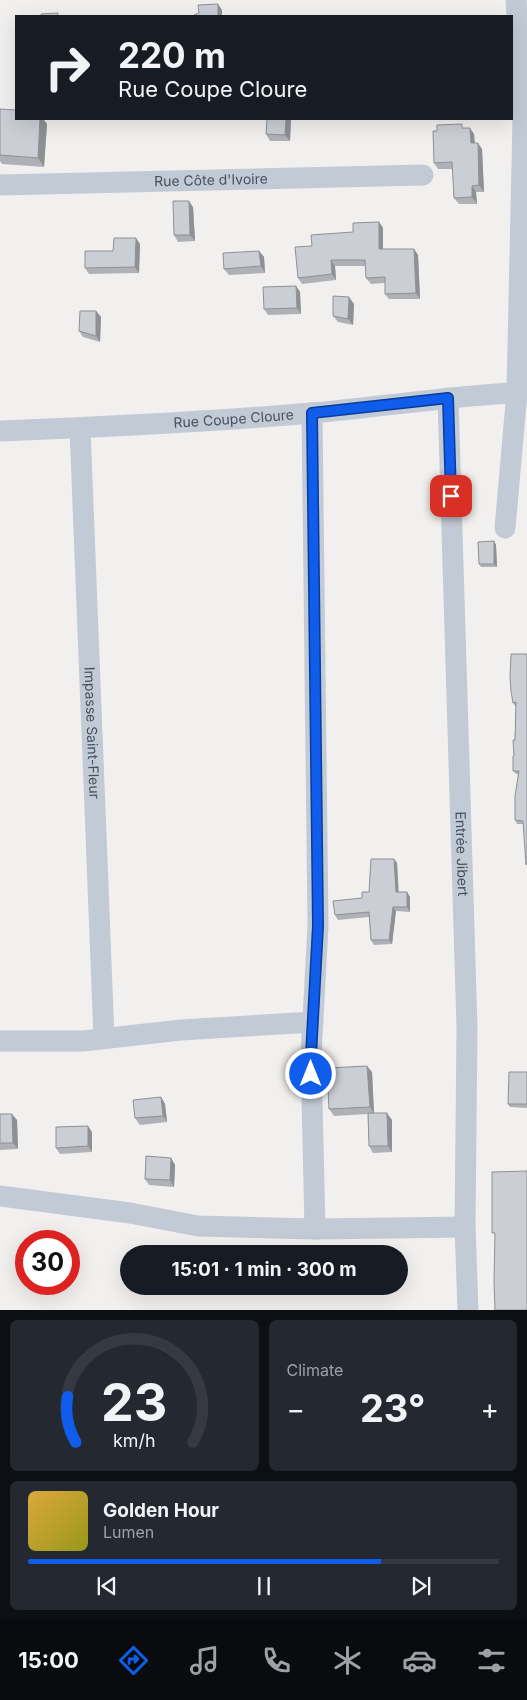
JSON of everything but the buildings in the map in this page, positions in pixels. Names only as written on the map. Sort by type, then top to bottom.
[{"type":"street","points":[[504,528],[522,392],[525,119],[516,0]]},
{"type":"street","name":"Rue Côte d'Ivoire","points":[[0,185],[423,175]]},
{"type":"street","name":"Rue Coupe Cloure","points":[[0,431],[80,428],[312,413],[522,392]]},
{"type":"street","name":"Entrée Jibert","points":[[448,398],[467,1028],[465,1227],[468,1310]]},
{"type":"street","points":[[312,413],[318,926],[311,1055],[315,1229]]},
{"type":"street","name":"Impasse Saint-Fleur","points":[[80,428],[104,1038]]},
{"type":"street","points":[[0,1041],[82,1041],[181,1030],[313,1022]]},
{"type":"street","points":[[0,1196],[130,1213],[198,1226],[315,1229],[465,1227]]},
{"type":"route","points":[[311,1074],[318,926],[312,413],[448,398],[451,496]]}]
